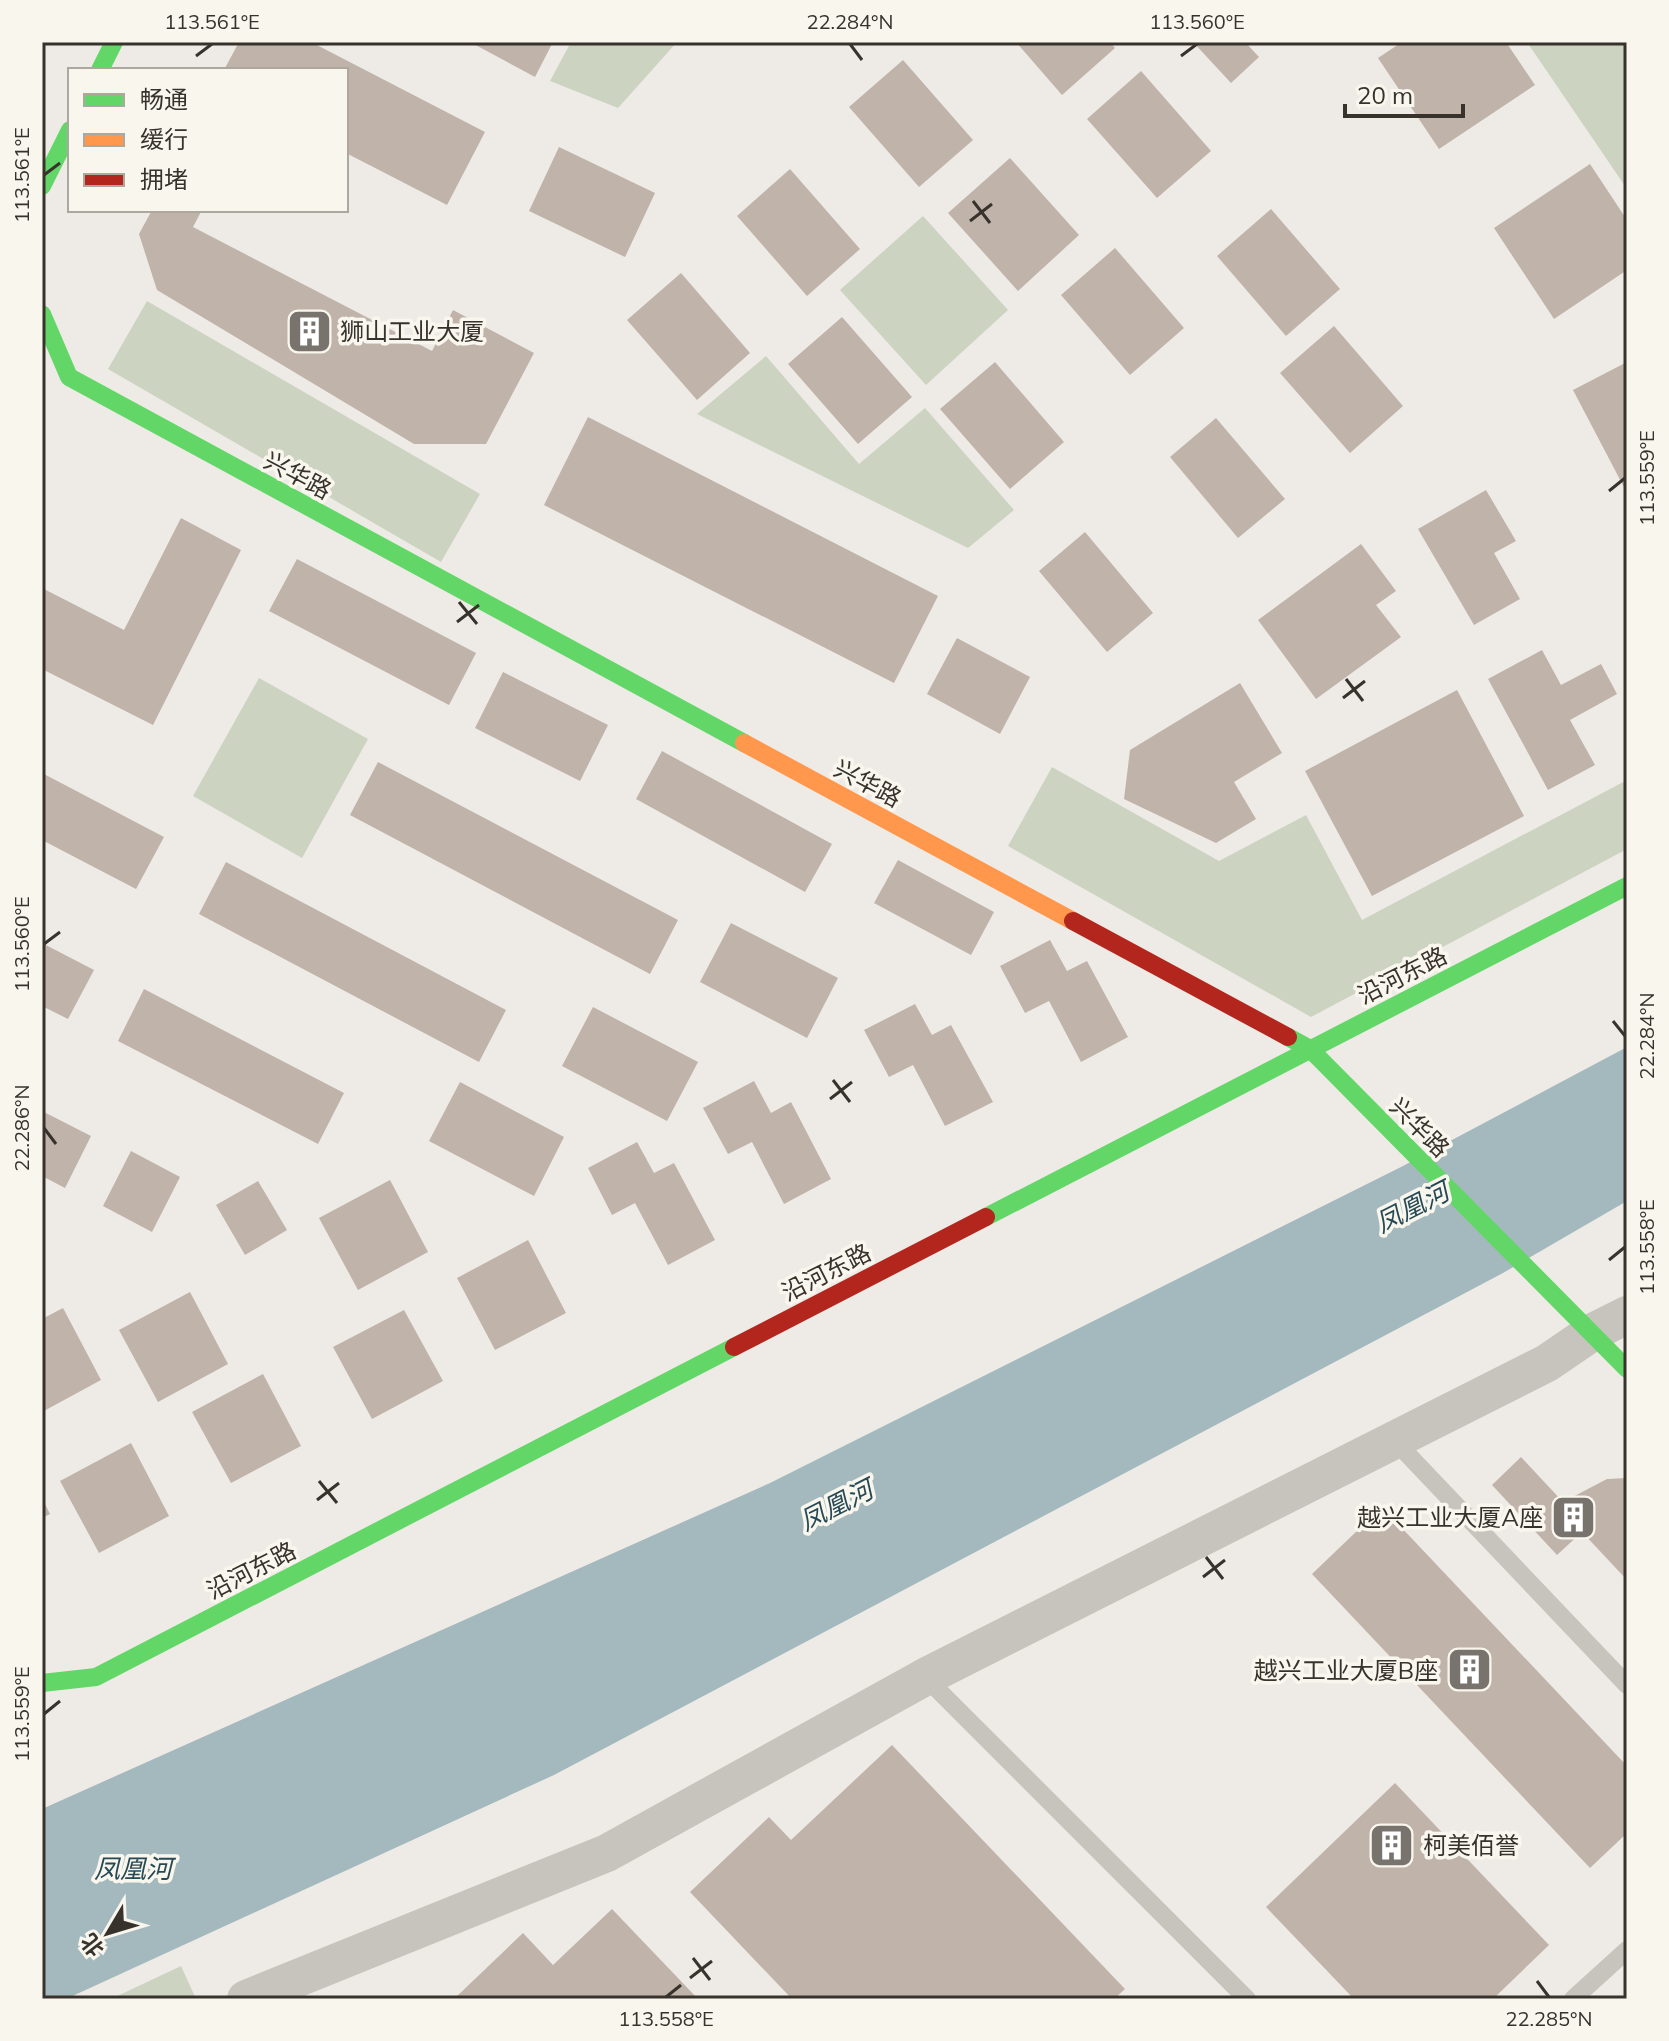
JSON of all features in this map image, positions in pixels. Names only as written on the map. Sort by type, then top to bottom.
[{"type":"street","points":[[101,68],[114,42]]},
{"type":"street","points":[[42,186],[68,134]]},
{"type":"street","name":"兴华路","points":[[42,314],[55,380],[1310,1049],[1627,1369]]},
{"type":"street","name":"沿河东路","points":[[42,1683],[96,1677],[1627,886]]},
{"type":"street","points":[[246,1999],[607,1853],[925,1677],[1547,1363],[1591,1333],[1627,1315]]},
{"type":"lane","points":[[1394,1440],[1627,1685]]},
{"type":"lane","points":[[925,1677],[1247,1999]]},
{"type":"lane","points":[[1573,1999],[1627,1950]]},
{"type":"green space","points":[[571,42],[677,42],[618,108],[550,81]]},
{"type":"green space","points":[[1527,42],[1627,42],[1627,189]]},
{"type":"green space","points":[[923,216],[1008,310],[926,385],[840,290]]},
{"type":"green space","points":[[147,301],[480,494],[441,562],[108,369]]},
{"type":"green space","points":[[766,356],[859,464],[925,408],[1014,510],[968,548],[697,414]]},
{"type":"green space","points":[[259,678],[368,739],[302,858],[193,796]]},
{"type":"green space","points":[[1052,767],[1219,861],[1306,815],[1362,920],[1627,780],[1627,849],[1311,1017],[1008,846]]},
{"type":"green space","points":[[181,1966],[196,1999],[111,1999]]},
{"type":"water","name":"凤凰河","points":[[1627,1047],[1627,1201],[1503,1273],[554,1775],[66,1999],[42,1999],[42,1809],[770,1483],[1401,1167]]},
{"type":"building","points":[[239,42],[311,42],[485,132],[447,205],[348,154],[348,68],[225,68]]},
{"type":"building","points":[[470,42],[553,42],[535,77]]},
{"type":"building","points":[[1016,42],[1110,42],[1115,48],[1062,95]]},
{"type":"building","points":[[1193,42],[1245,42],[1259,57],[1231,83]]},
{"type":"building","points":[[1402,42],[1506,42],[1535,85],[1439,149],[1378,58]]},
{"type":"building","points":[[903,60],[973,140],[919,187],[849,107]]},
{"type":"building","points":[[1141,71],[1211,151],[1157,198],[1087,119]]},
{"type":"building","points":[[559,147],[655,193],[625,257],[529,211]]},
{"type":"building","points":[[1010,158],[1079,235],[1018,291],[948,213]]},
{"type":"building","points":[[1590,164],[1627,220],[1627,270],[1554,319],[1494,228]]},
{"type":"building","points":[[790,169],[860,249],[807,296],[737,216]]},
{"type":"building","points":[[1271,209],[1340,289],[1286,336],[1217,256]]},
{"type":"building","name":"狮山工业大厦","points":[[151,212],[201,212],[193,227],[432,351],[453,310],[534,353],[486,444],[414,444],[157,290],[139,234]]},
{"type":"building","points":[[1115,248],[1184,328],[1130,375],[1061,295]]},
{"type":"building","points":[[681,273],[750,353],[697,400],[627,320]]},
{"type":"building","points":[[842,317],[912,397],[858,444],[788,364]]},
{"type":"building","points":[[1334,326],[1403,406],[1350,453],[1280,373]]},
{"type":"building","points":[[995,362],[1064,442],[1010,489],[940,409]]},
{"type":"building","points":[[1627,362],[1627,493],[1573,390]]},
{"type":"building","points":[[588,417],[938,596],[894,683],[544,505]]},
{"type":"building","points":[[1216,418],[1285,499],[1238,538],[1170,457]]},
{"type":"building","points":[[1486,490],[1516,541],[1494,553],[1520,599],[1474,625],[1418,529]]},
{"type":"building","points":[[181,518],[241,550],[153,725],[42,669],[42,588],[124,630]]},
{"type":"building","points":[[1085,532],[1153,613],[1107,652],[1039,571]]},
{"type":"building","points":[[1361,544],[1396,591],[1376,605],[1401,637],[1316,699],[1258,620]]},
{"type":"building","points":[[297,559],[476,653],[449,705],[269,611]]},
{"type":"building","points":[[957,638],[1030,677],[1000,734],[927,694]]},
{"type":"building","points":[[1542,650],[1561,685],[1601,664],[1617,694],[1570,720],[1595,765],[1548,790],[1488,679]]},
{"type":"building","points":[[503,672],[608,725],[580,781],[475,728]]},
{"type":"building","points":[[1240,683],[1282,753],[1234,782],[1256,819],[1216,843],[1124,799],[1130,750]]},
{"type":"building","points":[[1457,690],[1524,816],[1372,896],[1305,771]]},
{"type":"building","points":[[662,751],[832,844],[805,892],[636,799]]},
{"type":"building","points":[[378,762],[678,920],[650,974],[350,815]]},
{"type":"building","points":[[42,773],[164,837],[136,889],[42,840]]},
{"type":"building","points":[[898,860],[994,912],[971,955],[874,903]]},
{"type":"building","points":[[226,862],[506,1010],[479,1062],[199,914]]},
{"type":"building","points":[[731,923],[838,978],[807,1038],[700,982]]},
{"type":"building","points":[[1050,940],[1067,971],[1087,961],[1128,1037],[1081,1062],[1049,1001],[1025,1013],[1000,966]]},
{"type":"building","points":[[42,943],[94,970],[68,1019],[42,1006]]},
{"type":"building","points":[[144,989],[344,1093],[318,1144],[118,1041]]},
{"type":"building","points":[[915,1004],[932,1035],[951,1025],[993,1102],[945,1126],[913,1065],[889,1077],[864,1030]]},
{"type":"building","points":[[593,1007],[698,1062],[667,1121],[562,1066]]},
{"type":"building","points":[[754,1081],[771,1113],[791,1102],[831,1179],[784,1204],[752,1142],[728,1154],[703,1108]]},
{"type":"building","points":[[460,1082],[564,1137],[534,1196],[429,1141]]},
{"type":"building","points":[[42,1111],[91,1136],[65,1188],[42,1176]]},
{"type":"building","points":[[637,1142],[654,1173],[674,1163],[715,1240],[668,1265],[635,1203],[612,1215],[588,1168]]},
{"type":"building","points":[[131,1151],[180,1177],[152,1232],[103,1206]]},
{"type":"building","points":[[390,1180],[428,1252],[358,1290],[319,1218]]},
{"type":"building","points":[[258,1181],[287,1230],[245,1255],[216,1205]]},
{"type":"building","points":[[528,1240],[566,1313],[495,1350],[457,1278]]},
{"type":"building","points":[[190,1292],[228,1364],[158,1402],[119,1330]]},
{"type":"building","points":[[63,1308],[101,1380],[42,1412],[42,1319]]},
{"type":"building","points":[[404,1310],[443,1381],[372,1419],[333,1347]]},
{"type":"building","points":[[263,1374],[301,1446],[231,1483],[192,1412]]},
{"type":"building","points":[[131,1443],[169,1516],[99,1553],[60,1481]]},
{"type":"building","name":"越兴工业大厦A座","points":[[1521,1457],[1563,1502],[1607,1479],[1627,1478],[1627,1580],[1582,1532],[1557,1555],[1492,1485]]},
{"type":"building","points":[[42,1498],[50,1514],[42,1518]]},
{"type":"building","name":"越兴工业大厦B座","points":[[1382,1507],[1627,1766],[1627,1833],[1590,1868],[1312,1574]]},
{"type":"building","points":[[892,1745],[1125,1989],[1114,1999],[792,1999],[690,1892],[769,1817],[791,1840]]},
{"type":"building","name":"柯美佰誉","points":[[1395,1783],[1549,1945],[1493,1999],[1354,1999],[1266,1907]]},
{"type":"building","points":[[612,1909],[698,1999],[454,1999],[523,1933],[553,1965]]},
{"type":"traffic: fast","points":[[101,68],[114,42]]},
{"type":"traffic: fast","points":[[42,186],[68,134]]},
{"type":"traffic: fast","points":[[42,314],[69,377],[744,743]]},
{"type":"traffic: fast","points":[[986,1217],[1627,886]]},
{"type":"traffic: fast","points":[[1288,1037],[1310,1049],[1627,1369]]},
{"type":"traffic: fast","points":[[42,1683],[96,1677],[734,1347]]},
{"type":"traffic: slow","points":[[744,743],[1073,921]]},
{"type":"traffic: jam","points":[[1073,921],[1288,1037]]},
{"type":"traffic: jam","points":[[734,1347],[986,1217]]},
{"type":"place","name":"狮山工业大厦","points":[[309,331]]},
{"type":"place","name":"越兴工业大厦A座","points":[[1574,1517]]},
{"type":"place","name":"越兴工业大厦B座","points":[[1469,1670]]},
{"type":"place","name":"柯美佰誉","points":[[1392,1845]]}]
